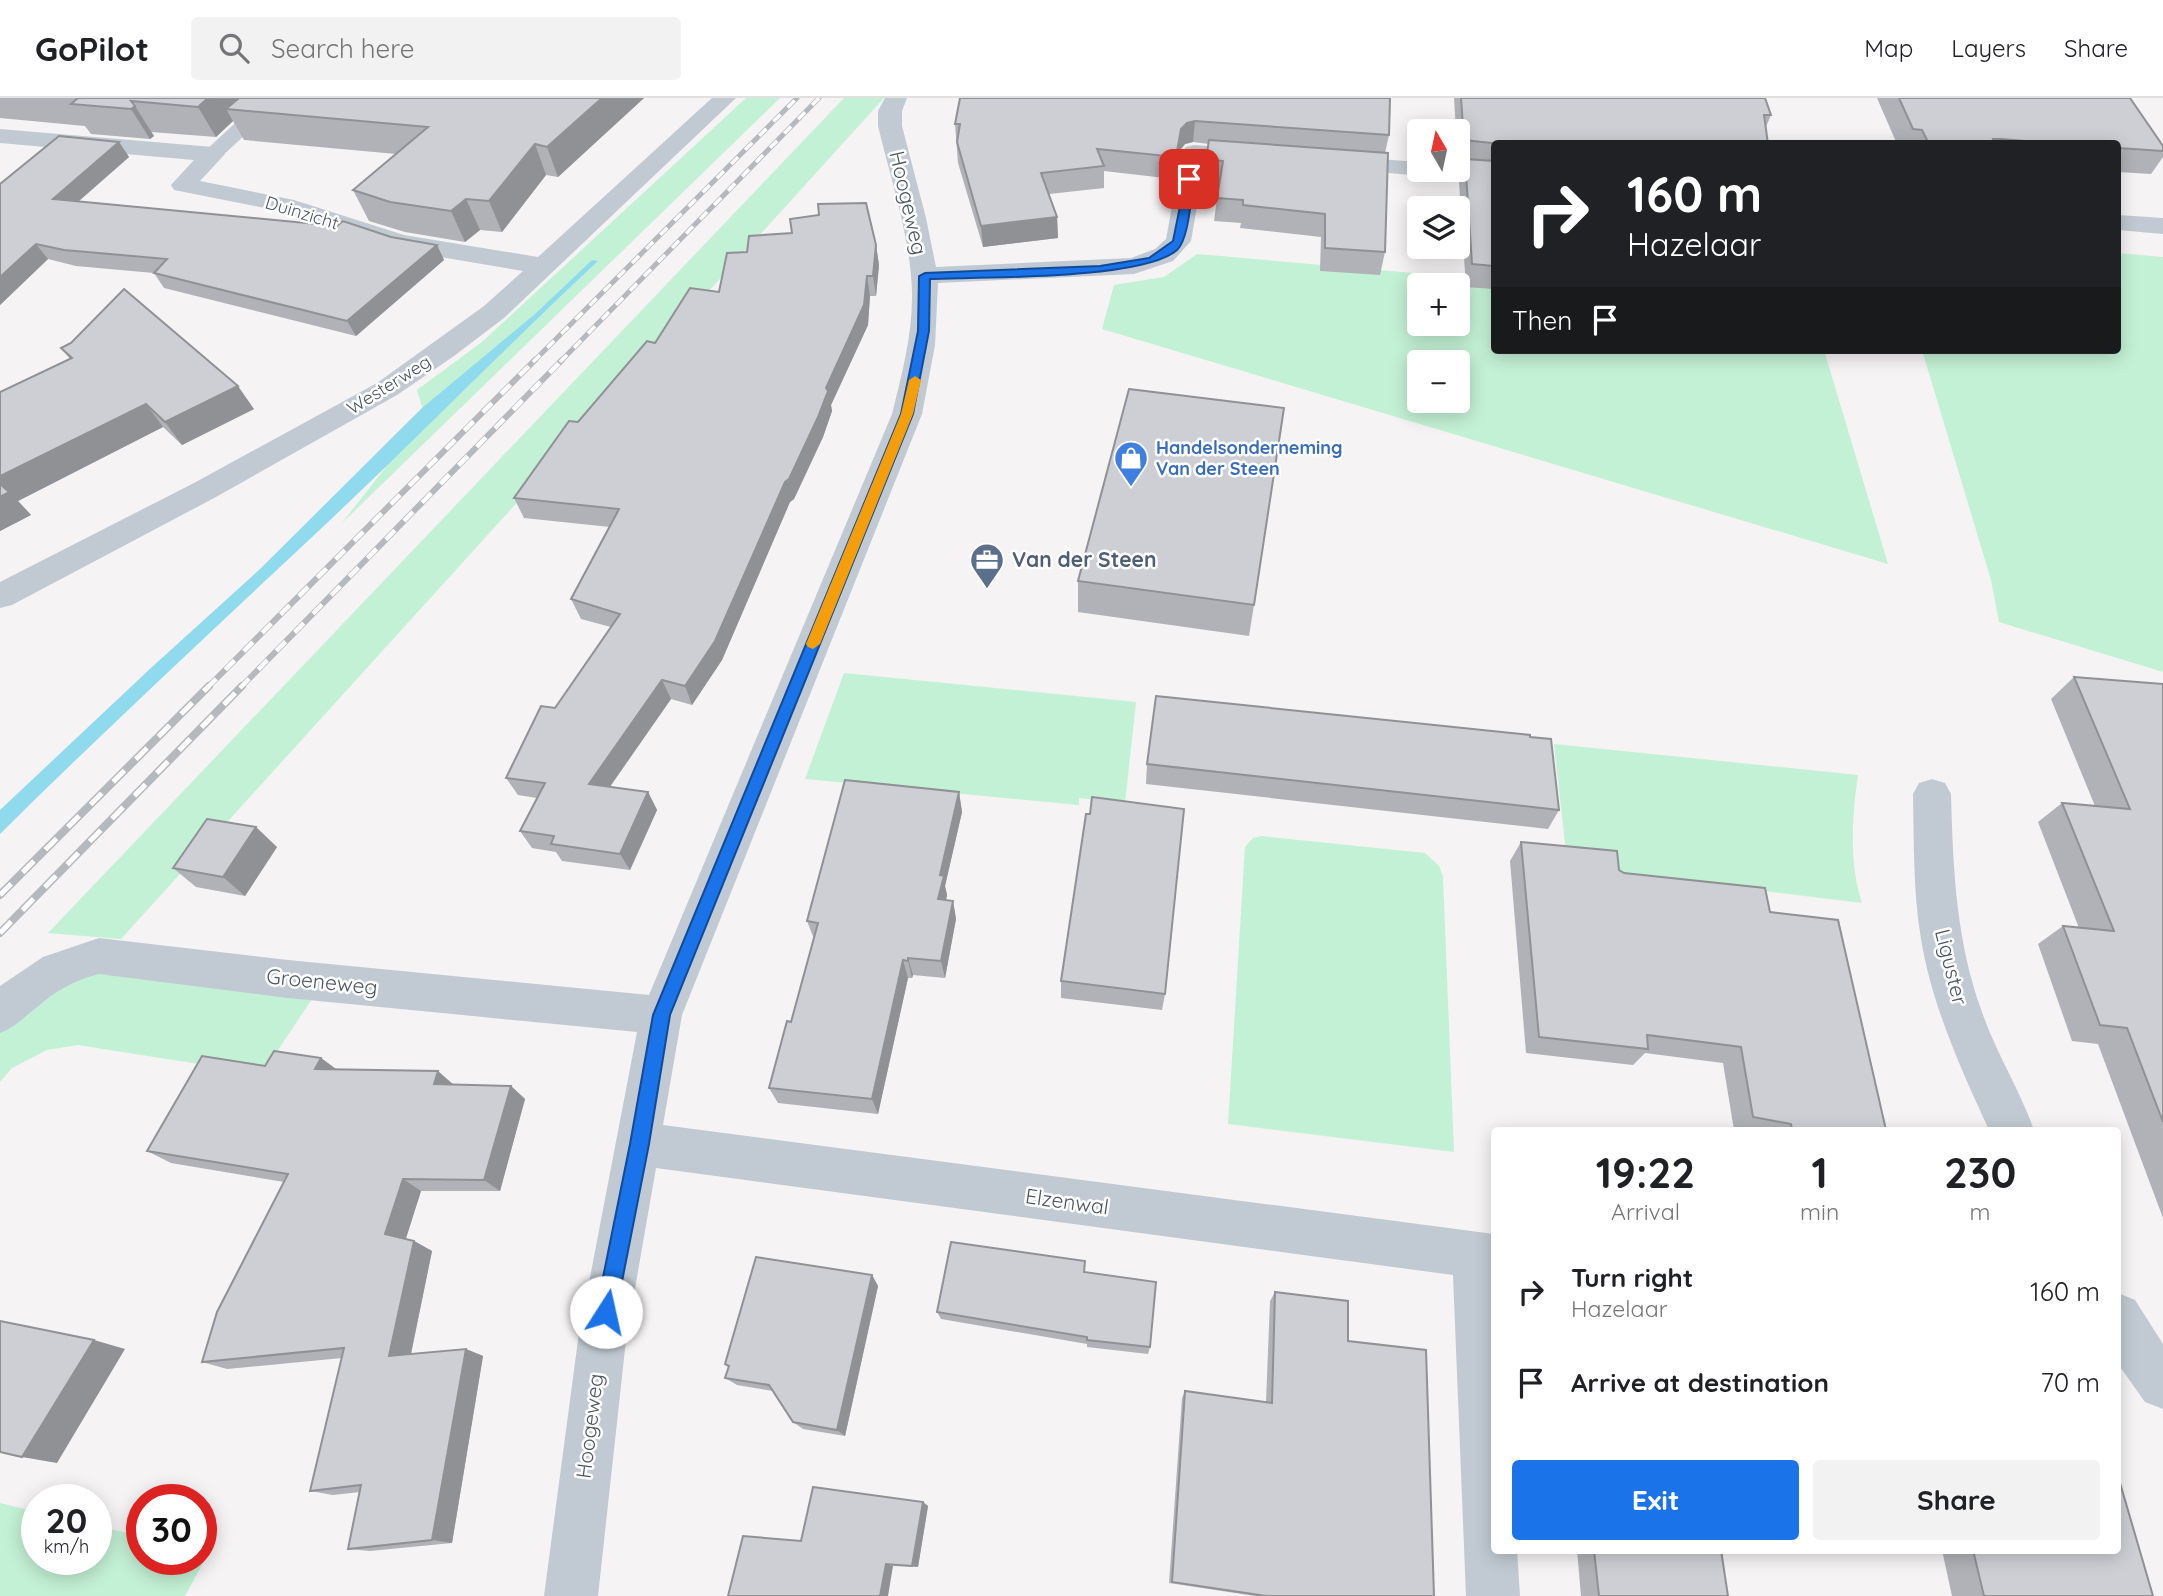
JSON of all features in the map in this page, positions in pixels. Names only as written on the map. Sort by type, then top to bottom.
[{"type":"street","name":"Westerweg","points":[[0,596],[205,490],[387,389],[494,312],[725,98]]},
{"type":"street","name":"Hoogeweg","points":[[571,1596],[601,1340],[640,1144],[661,1015],[907,414],[923,331],[925,276],[890,126],[890,111],[896,98]]},
{"type":"street","points":[[0,136],[213,153]]},
{"type":"street","points":[[925,276],[1100,269],[1152,260],[1178,242],[1194,152],[1285,159]]},
{"type":"street","name":"Duinzicht","points":[[213,153],[183,186],[285,205],[399,242],[544,266]]},
{"type":"street","points":[[1311,161],[1407,168]]},
{"type":"street","points":[[1470,173],[1491,175]]},
{"type":"street","points":[[2121,223],[2163,226]]},
{"type":"street","name":"Liguster","points":[[1932,794],[1933,860],[1944,952],[1962,1015],[1979,1060],[2011,1127]]},
{"type":"street","name":"Groeneweg","points":[[0,1014],[18,996],[51,971],[74,961],[99,956],[288,979],[661,1015]]},
{"type":"street","name":"Elzenwal","points":[[640,1144],[1485,1256]]},
{"type":"street","points":[[1485,1256],[1491,1511]]},
{"type":"street","points":[[2122,1333],[2163,1384]]},
{"type":"street","points":[[1492,1554],[1493,1596]]},
{"type":"lane","points":[[213,153],[265,106]]},
{"type":"green space","points":[[746,98],[780,98],[342,523],[425,417],[417,390],[482,342]]},
{"type":"green space","points":[[844,98],[884,98],[121,939],[48,933]]},
{"type":"green space","points":[[2121,253],[2163,257],[2163,672],[1999,622],[1991,580],[1923,354],[2121,354]]},
{"type":"green space","points":[[1197,254],[1414,273],[1407,273],[1407,336],[1470,336],[1470,278],[1491,280],[1491,354],[1825,354],[1888,564],[1102,329],[1114,285],[1164,277]]},
{"type":"green space","points":[[844,673],[1136,702],[1125,803],[1079,798],[1079,805],[805,779]]},
{"type":"green space","points":[[1554,744],[1858,775],[1853,856],[1862,903],[1617,873],[1566,852]]},
{"type":"green space","points":[[1261,836],[1425,853],[1439,866],[1443,877],[1454,1152],[1228,1124],[1245,847],[1253,838]]},
{"type":"green space","points":[[106,968],[312,999],[262,1074],[78,1045],[47,1050],[12,1068],[0,1082],[0,1032],[30,1003]]},
{"type":"green space","points":[[0,1503],[21,1508],[21,1575],[112,1575],[112,1529],[126,1533],[126,1575],[196,1575],[185,1596],[0,1596]]},
{"type":"water","points":[[592,260],[598,261],[0,834],[0,810],[260,569],[422,408],[535,314]]},
{"type":"building","points":[[78,98],[208,98],[198,107],[131,101],[135,106],[131,109],[71,104]]},
{"type":"building","points":[[239,98],[602,98],[547,147],[535,144],[489,201],[466,199],[451,211],[390,202],[353,190],[428,127],[226,109]]},
{"type":"building","points":[[960,98],[1390,98],[1389,135],[1195,121],[1187,123],[1181,129],[1176,157],[1097,149],[1104,166],[1041,173],[1057,217],[981,226],[957,142],[960,124],[955,124]]},
{"type":"building","points":[[1461,98],[1765,98],[1771,115],[1764,115],[1767,140],[1491,140],[1491,143],[1470,141],[1470,119],[1462,119]]},
{"type":"building","points":[[1899,98],[2130,98],[2163,146],[2163,151],[2121,148],[2121,140],[1927,140],[1922,130],[1913,129]]},
{"type":"building","points":[[59,136],[119,142],[53,199],[337,226],[343,221],[391,237],[437,245],[347,321],[154,273],[167,259],[64,250],[36,244],[0,277],[0,184]]},
{"type":"building","points":[[1209,140],[1388,153],[1385,252],[1325,248],[1325,214],[1243,205],[1243,200],[1217,198],[1223,161],[1206,159]]},
{"type":"building","points":[[1470,159],[1491,161],[1491,266],[1472,264],[1470,196],[1467,196],[1467,182],[1470,182]]},
{"type":"building","points":[[866,203],[876,245],[873,276],[867,276],[864,305],[826,388],[828,391],[818,417],[789,479],[785,482],[715,641],[685,686],[662,680],[589,784],[648,792],[620,854],[551,844],[554,836],[520,831],[545,783],[506,778],[541,706],[555,708],[620,614],[571,599],[619,509],[514,498],[569,421],[578,422],[647,341],[655,343],[690,288],[719,292],[727,253],[747,252],[749,236],[792,233],[790,219],[819,215],[818,204]]},
{"type":"building","points":[[124,289],[238,386],[165,422],[146,404],[0,476],[0,392],[72,358],[61,348],[71,343]]},
{"type":"building","points":[[1129,389],[1284,408],[1254,605],[1078,581]]},
{"type":"building","points":[[0,484],[9,492],[0,497]]},
{"type":"building","points":[[2074,677],[2163,684],[2163,1122],[2127,1028],[2100,1025],[2063,926],[2114,931],[2062,803],[2130,809]]},
{"type":"building","points":[[1156,696],[1551,739],[1559,810],[1147,764]]},
{"type":"building","points":[[845,780],[959,792],[940,875],[944,876],[938,899],[953,901],[941,961],[908,958],[908,961],[903,960],[872,1099],[769,1088],[787,1021],[791,1022],[818,923],[807,921]]},
{"type":"building","points":[[1092,797],[1184,809],[1165,994],[1061,981],[1086,814],[1090,814]]},
{"type":"building","points":[[207,819],[256,827],[223,877],[173,868]]},
{"type":"building","points":[[1521,842],[1617,851],[1619,870],[1624,873],[1765,888],[1770,912],[1838,920],[1885,1127],[1792,1127],[1791,1124],[1753,1117],[1741,1047],[1647,1035],[1648,1049],[1539,1037]]},
{"type":"building","points":[[274,1051],[321,1058],[315,1069],[438,1071],[434,1084],[511,1086],[484,1180],[403,1179],[385,1234],[414,1241],[389,1356],[466,1349],[432,1540],[348,1549],[361,1485],[310,1491],[344,1348],[202,1362],[217,1312],[288,1174],[147,1151],[202,1056],[265,1066]]},
{"type":"building","points":[[951,1242],[1085,1261],[1084,1272],[1156,1282],[1150,1347],[1087,1340],[1087,1337],[937,1312]]},
{"type":"building","points":[[756,1257],[872,1275],[837,1430],[793,1422],[769,1385],[725,1378],[729,1366],[725,1364]]},
{"type":"building","points":[[1275,1292],[1348,1301],[1348,1341],[1426,1350],[1434,1596],[1266,1596],[1172,1582],[1185,1391],[1272,1403]]},
{"type":"building","points":[[0,1321],[94,1340],[22,1457],[0,1452]]},
{"type":"building","points":[[2121,1486],[2153,1596],[1984,1596],[1974,1554],[2121,1554]]},
{"type":"building","points":[[813,1487],[923,1502],[912,1566],[886,1564],[880,1596],[728,1596],[743,1536],[801,1541]]},
{"type":"building","points":[[1594,1554],[1722,1554],[1728,1596],[1599,1596]]},
{"type":"railway","points":[[0,895],[797,98]]},
{"type":"railway","points":[[560,362],[819,98]]},
{"type":"railway","points":[[240,688],[562,360]]},
{"type":"railway","points":[[0,933],[242,686]]},
{"type":"slow traffic","points":[[813,644],[907,414],[915,380]]},
{"type":"place","name":"Handelsonderneming Van der Steen","points":[[1131,488]]},
{"type":"place","name":"Van der Steen","points":[[987,590]]},
{"type":"route","points":[[606,1312],[640,1144],[661,1015],[907,414],[923,331],[925,276],[1100,269],[1152,260],[1164,255],[1178,242],[1189,179]]}]
